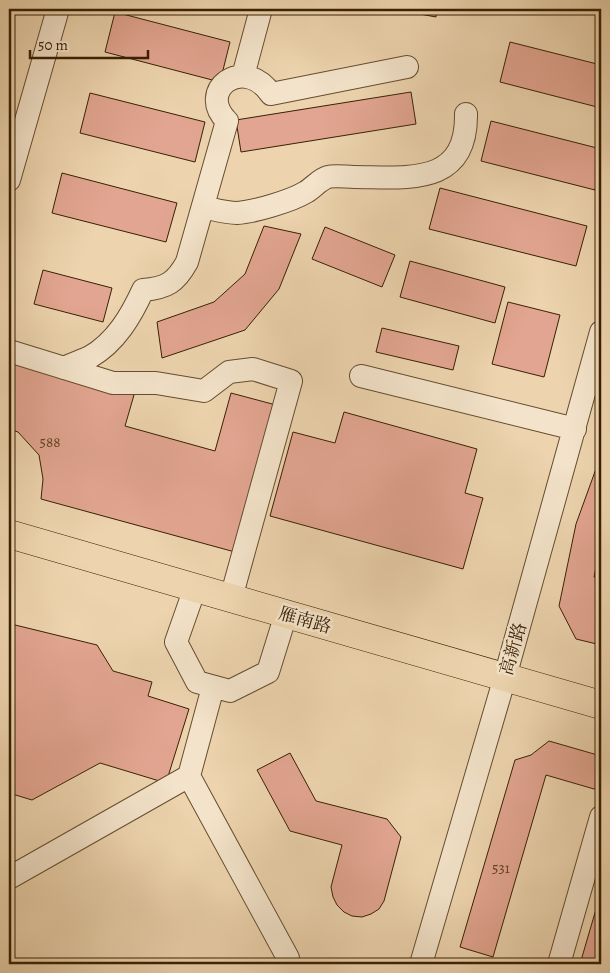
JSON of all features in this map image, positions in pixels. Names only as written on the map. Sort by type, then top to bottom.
[{"type":"main road","name":"雁南路","points":[[9,534],[601,705]]},
{"type":"street","points":[[9,177],[58,9]]},
{"type":"street","points":[[243,76],[261,9]]},
{"type":"street","points":[[64,368],[91,356],[114,338],[131,315],[144,290],[158,289],[170,283],[180,274],[187,262],[227,121],[221,116],[216,100],[218,92],[228,80],[243,76],[260,81],[271,94],[407,67]]},
{"type":"street","points":[[203,207],[236,213],[274,205],[305,193],[327,177],[425,176],[440,170],[453,160],[462,146],[466,130],[466,114]]},
{"type":"street","name":"高新路","points":[[421,964],[505,677],[601,332]]},
{"type":"street","points":[[9,351],[113,383],[156,383],[204,390],[230,372],[253,369],[291,381],[230,598]]},
{"type":"street","points":[[361,376],[574,429]]},
{"type":"street","points":[[194,588],[176,642],[197,682],[213,687],[230,691],[268,672],[286,614]]},
{"type":"street","points":[[213,687],[189,776],[288,958],[287,964]]},
{"type":"street","points":[[9,878],[189,776]]},
{"type":"street","points":[[559,964],[601,817]]},
{"type":"building","points":[[393,9],[437,9],[436,17]]},
{"type":"building","points":[[576,9],[601,9],[601,15]]},
{"type":"building","points":[[115,12],[230,42],[220,82],[105,52]]},
{"type":"building","points":[[510,42],[601,65],[601,108],[500,82]]},
{"type":"building","points":[[411,92],[416,124],[241,152],[236,120]]},
{"type":"building","points":[[90,93],[205,122],[195,162],[80,133]]},
{"type":"building","points":[[491,121],[601,149],[601,168],[595,190],[481,161]]},
{"type":"building","points":[[62,173],[177,203],[166,242],[52,213]]},
{"type":"building","points":[[440,188],[587,226],[576,266],[429,229]]},
{"type":"building","points":[[264,226],[301,234],[279,289],[245,330],[162,358],[157,322],[214,302],[245,274]]},
{"type":"building","points":[[325,227],[395,255],[382,287],[312,259]]},
{"type":"building","points":[[410,261],[505,287],[495,323],[400,297]]},
{"type":"building","points":[[43,270],[112,288],[103,322],[34,304]]},
{"type":"building","points":[[508,302],[560,315],[544,377],[492,364]]},
{"type":"building","points":[[382,328],[459,346],[453,370],[376,352]]},
{"type":"building","points":[[15,363],[134,395],[125,426],[215,451],[231,393],[276,405],[235,552],[41,499],[43,479],[39,455],[18,432],[9,429],[9,384]]},
{"type":"building","points":[[344,412],[477,449],[465,493],[483,498],[463,569],[270,516],[293,432],[335,443]]},
{"type":"building","points":[[601,455],[601,542],[594,577],[601,579],[601,645],[576,639],[559,606],[576,524]]},
{"type":"building","points":[[9,625],[97,645],[113,671],[152,682],[148,696],[189,709],[166,783],[100,763],[32,800],[9,793]]},
{"type":"building","points":[[549,741],[601,756],[601,785],[594,789],[546,775],[493,957],[460,947],[515,760],[531,755]]},
{"type":"building","points":[[290,753],[316,801],[387,819],[401,837],[384,901],[379,909],[371,914],[362,917],[352,916],[344,912],[337,905],[331,887],[342,845],[290,831],[257,770]]},
{"type":"building","points":[[601,892],[601,964],[580,964]]}]
